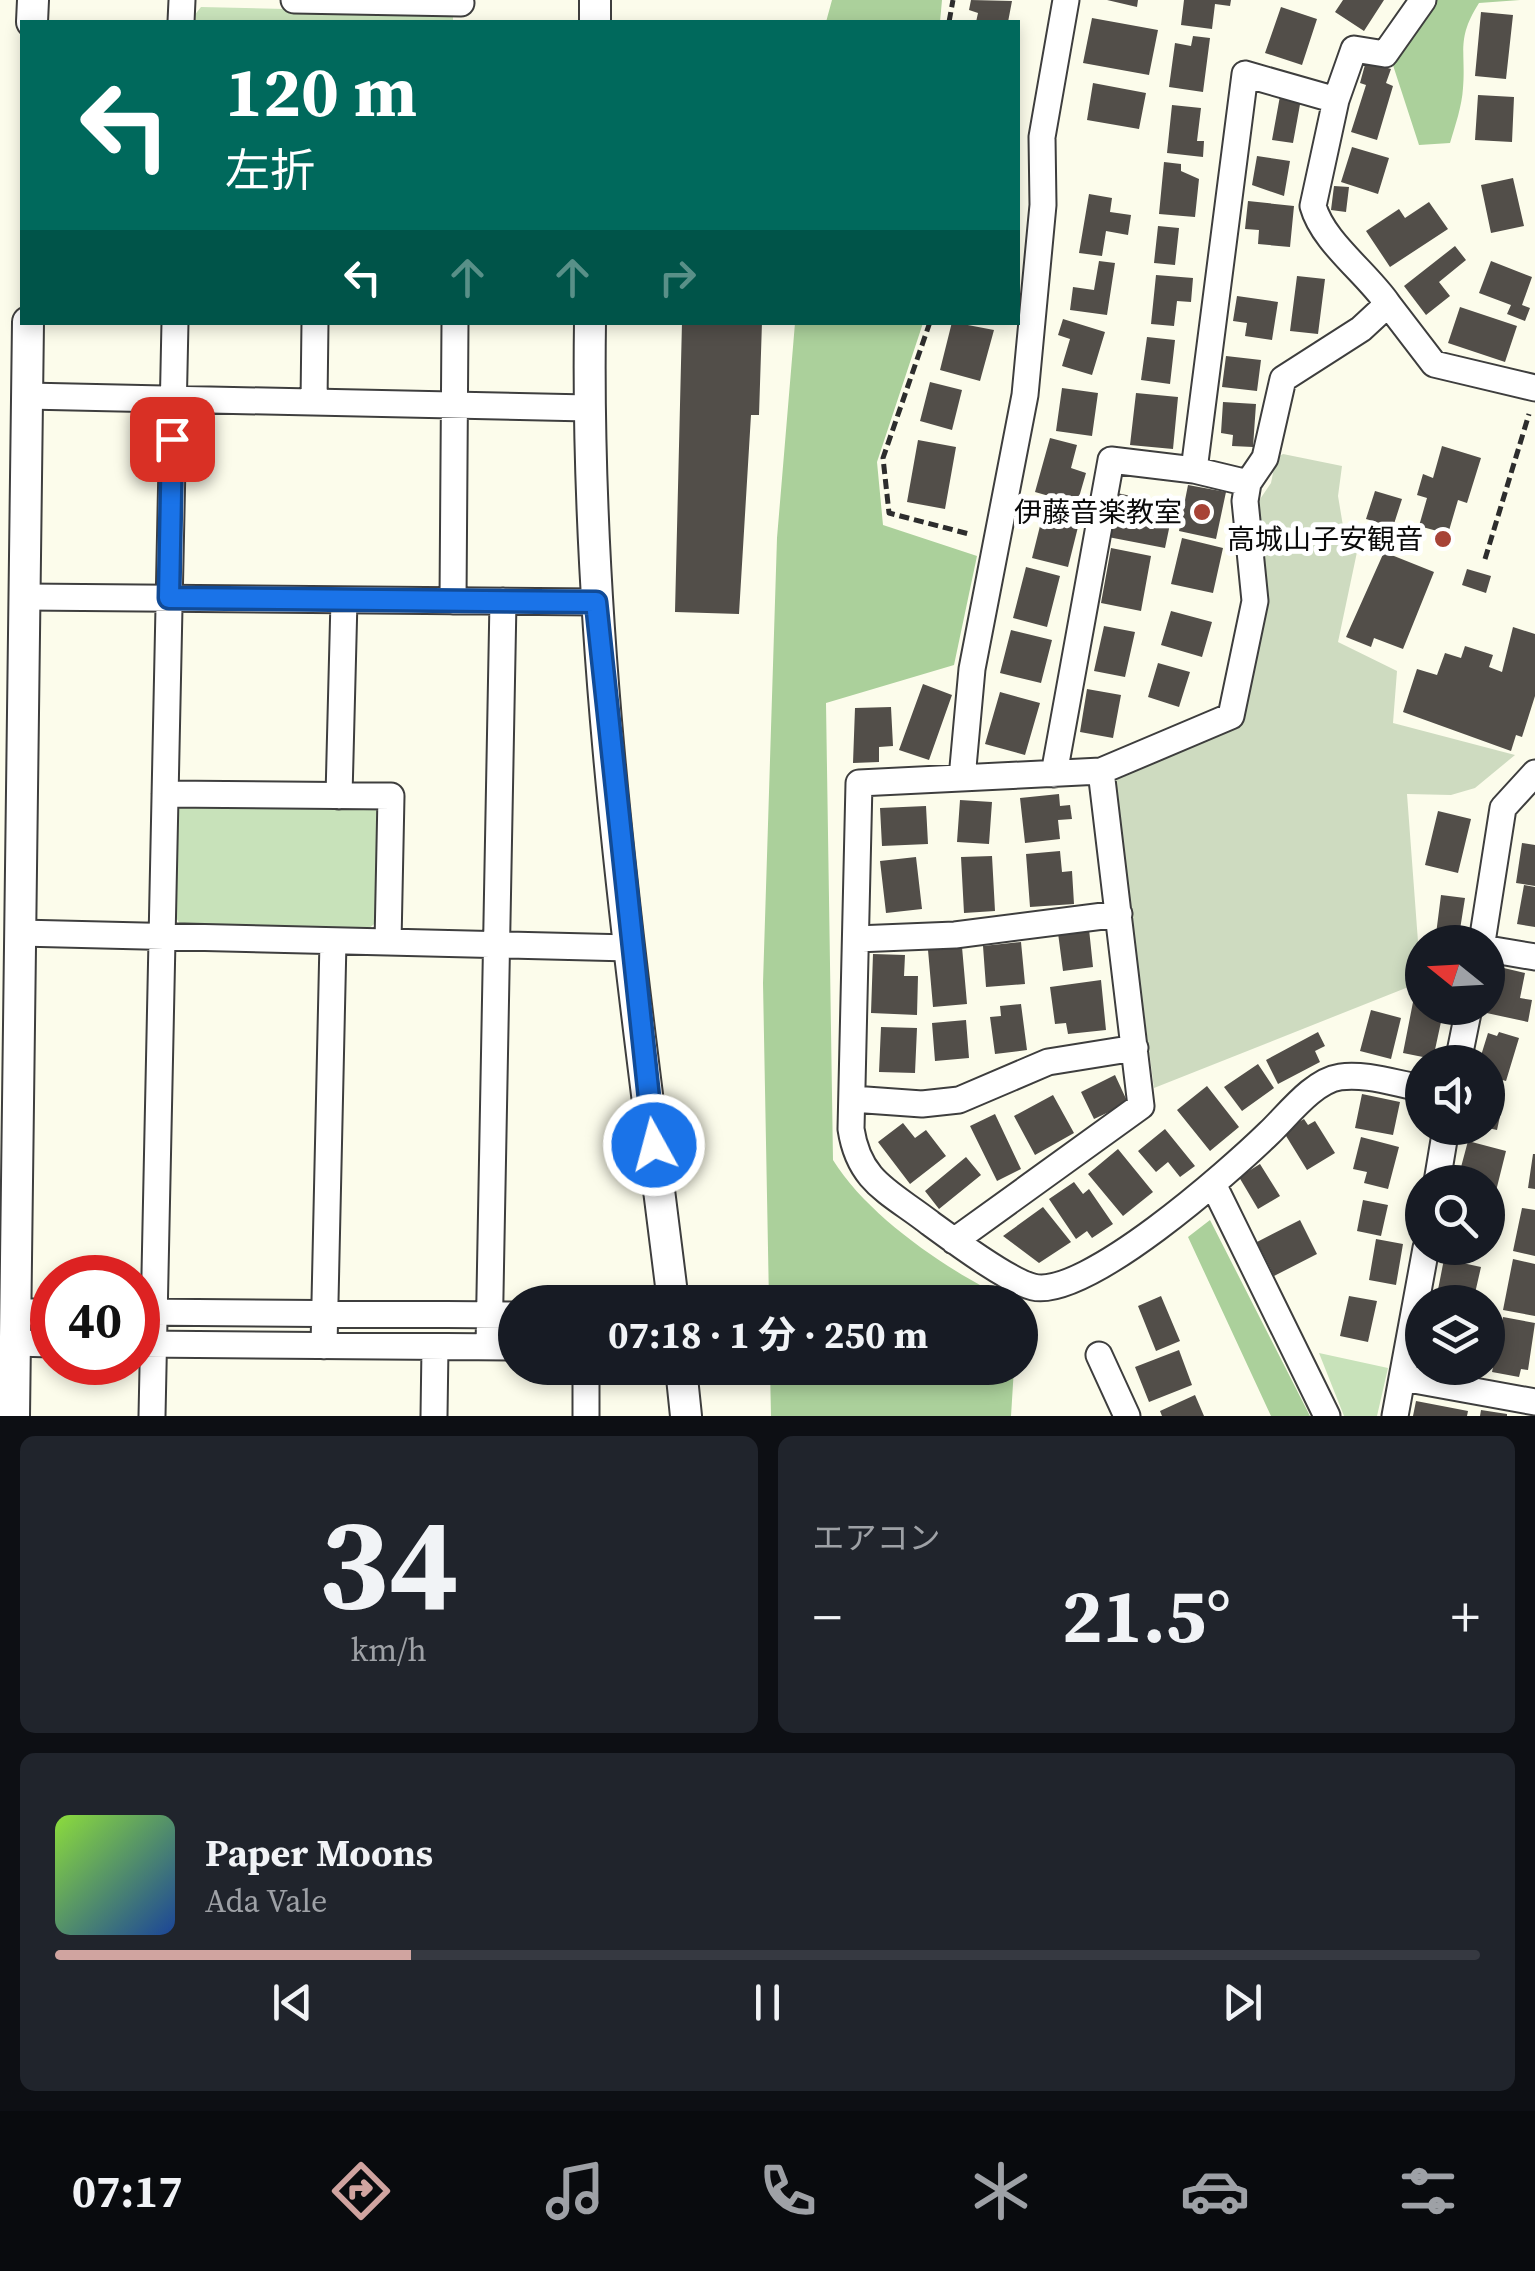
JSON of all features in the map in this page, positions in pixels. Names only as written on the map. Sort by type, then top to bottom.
[{"type":"street","points":[[294,0],[461,8]]},
{"type":"street","points":[[962,778],[972,669],[1024,395],[1043,205],[1042,137],[1066,0]]},
{"type":"street","points":[[1423,0],[1385,54],[1354,49],[1336,100],[1313,206],[1317,222],[1370,278],[1434,364],[1532,401]]},
{"type":"street","points":[[1194,470],[1245,74],[1336,100]]},
{"type":"street","points":[[1388,304],[1361,329],[1283,379],[1264,458],[1248,483],[1245,501],[1254,616],[1231,716],[1101,771],[859,783],[854,1155],[864,1172],[954,1241],[1032,1287],[1060,1288],[1138,1241],[1214,1186],[1313,1091],[1338,1077],[1405,1086]]},
{"type":"street","points":[[14,1416],[28,325]]},
{"type":"street","points":[[148,1255],[162,937],[175,325]]},
{"type":"street","points":[[314,402],[315,325]]},
{"type":"street","points":[[453,601],[455,325]]},
{"type":"street","points":[[590,325],[588,408],[596,602],[630,948],[671,1285]]},
{"type":"street","points":[[27,396],[588,408]]},
{"type":"street","points":[[1054,774],[1111,460],[1194,470],[1248,483]]},
{"type":"street","points":[[25,597],[596,602]]},
{"type":"street","points":[[338,796],[344,600]]},
{"type":"street","points":[[502,1285],[497,945],[503,601]]},
{"type":"street","points":[[954,1241],[1141,1106],[1101,771]]},
{"type":"street","points":[[1485,925],[1503,808],[1535,774]]},
{"type":"street","points":[[165,794],[391,796],[388,942]]},
{"type":"street","points":[[856,939],[955,935],[1119,914]]},
{"type":"street","points":[[20,933],[630,948]]},
{"type":"street","points":[[324,1346],[333,940]]},
{"type":"street","points":[[1505,952],[1535,957]]},
{"type":"street","points":[[852,1099],[922,1104],[958,1100],[1048,1062],[1135,1048]]},
{"type":"street","points":[[1214,1186],[1327,1416]]},
{"type":"street","points":[[1395,1416],[1423,1265]]},
{"type":"street","points":[[16,1312],[30,1312]]},
{"type":"street","points":[[160,1312],[498,1315]]},
{"type":"street","points":[[15,1344],[30,1344]]},
{"type":"street","points":[[160,1344],[498,1347]]},
{"type":"street","points":[[434,1347],[434,1416]]},
{"type":"street","points":[[1099,1355],[1127,1416]]},
{"type":"street","points":[[1403,1378],[1535,1402]]},
{"type":"street","points":[[149,1385],[152,1416]]},
{"type":"street","points":[[586,1385],[586,1416]]},
{"type":"street","points":[[683,1385],[686,1416]]},
{"type":"path","points":[[929,325],[883,458],[889,513],[997,539]]},
{"type":"path","points":[[1485,559],[1532,401]]},
{"type":"green space","points":[[832,0],[942,0],[940,20],[827,20]]},
{"type":"green space","points":[[1427,0],[1520,0],[1479,3],[1467,26],[1462,95],[1450,143],[1419,145],[1390,56]]},
{"type":"green space","points":[[201,7],[453,13],[453,20],[191,20]]},
{"type":"green space","points":[[795,325],[922,325],[877,462],[883,525],[977,556],[954,665],[826,703],[833,1160],[889,1223],[938,1260],[981,1285],[769,1285],[763,983],[777,538]]},
{"type":"green space","points":[[1283,454],[1342,466],[1338,496],[1343,526],[1357,552],[1338,642],[1397,671],[1393,723],[1515,755],[1475,788],[1451,795],[1407,794],[1417,925],[1405,925],[1405,988],[1154,1088],[1112,774],[1242,719],[1268,608],[1256,505],[1271,483],[1276,458]]},
{"type":"green space","points":[[185,804],[370,804],[381,814],[380,919],[367,930],[181,925],[171,911],[173,814]]},
{"type":"green space","points":[[1210,1220],[1310,1416],[1271,1416],[1188,1237]]},
{"type":"green space","points":[[1319,1353],[1388,1368],[1377,1416],[1344,1416]]},
{"type":"green space","points":[[770,1385],[1013,1385],[1011,1416],[771,1416]]},
{"type":"building","points":[[971,0],[1012,1],[1008,20],[976,20],[978,13],[969,10]]},
{"type":"building","points":[[1107,0],[1138,0],[1137,7]]},
{"type":"building","points":[[1184,0],[1231,0],[1230,6],[1215,4],[1212,29],[1181,25]]},
{"type":"building","points":[[1343,0],[1384,0],[1364,31],[1335,12]]},
{"type":"building","points":[[1281,7],[1317,19],[1302,65],[1265,53]]},
{"type":"building","points":[[1481,12],[1513,15],[1506,79],[1475,76]]},
{"type":"building","points":[[1092,18],[1158,30],[1149,75],[1083,63]]},
{"type":"building","points":[[1193,36],[1210,38],[1203,92],[1169,87],[1175,43],[1191,46]]},
{"type":"building","points":[[1366,61],[1391,69],[1386,83],[1393,86],[1377,140],[1351,132],[1366,85],[1360,83]]},
{"type":"building","points":[[1093,83],[1146,93],[1139,129],[1087,120]]},
{"type":"building","points":[[1478,95],[1514,97],[1512,142],[1475,140]]},
{"type":"building","points":[[1280,96],[1301,99],[1293,143],[1272,140]]},
{"type":"building","points":[[1172,105],[1201,108],[1197,141],[1204,141],[1203,157],[1167,153]]},
{"type":"building","points":[[1352,147],[1389,158],[1378,194],[1341,182]]},
{"type":"building","points":[[1257,156],[1290,161],[1284,196],[1252,185]]},
{"type":"building","points":[[1164,162],[1181,164],[1181,171],[1199,179],[1195,217],[1159,214]]},
{"type":"building","points":[[1513,178],[1524,226],[1491,233],[1481,185]]},
{"type":"building","points":[[1334,186],[1349,187],[1346,212],[1331,210]]},
{"type":"building","points":[[1089,194],[1112,198],[1110,212],[1131,215],[1128,235],[1106,231],[1102,256],[1079,253]]},
{"type":"building","points":[[1248,201],[1294,206],[1290,247],[1258,244],[1259,230],[1245,229]]},
{"type":"building","points":[[1429,202],[1448,229],[1390,267],[1366,231],[1399,209],[1405,218]]},
{"type":"building","points":[[1158,226],[1179,228],[1175,265],[1154,263]]},
{"type":"building","points":[[1455,246],[1466,260],[1439,282],[1450,296],[1426,315],[1404,286]]},
{"type":"building","points":[[1099,261],[1115,263],[1107,315],[1070,310],[1073,287],[1094,290]]},
{"type":"building","points":[[1491,261],[1532,277],[1522,305],[1530,308],[1525,321],[1507,314],[1511,305],[1479,293]]},
{"type":"building","points":[[1156,275],[1193,278],[1191,302],[1177,301],[1174,326],[1151,324]]},
{"type":"building","points":[[1297,276],[1325,279],[1318,334],[1290,331]]},
{"type":"building","points":[[1237,296],[1278,302],[1272,340],[1245,336],[1247,323],[1233,321]]},
{"type":"building","points":[[1460,307],[1517,326],[1505,362],[1448,343]]},
{"type":"building","points":[[1063,319],[1105,332],[1092,375],[1062,366],[1070,339],[1058,335]]},
{"type":"building","points":[[682,325],[762,325],[759,415],[751,415],[739,614],[675,612]]},
{"type":"building","points":[[951,325],[994,330],[980,381],[940,370]]},
{"type":"building","points":[[1147,337],[1175,340],[1170,384],[1141,380]]},
{"type":"building","points":[[1226,356],[1261,360],[1257,391],[1222,387]]},
{"type":"building","points":[[930,382],[962,390],[952,430],[920,421]]},
{"type":"building","points":[[1062,388],[1098,393],[1092,436],[1056,431]]},
{"type":"building","points":[[1136,393],[1178,397],[1173,449],[1130,445]]},
{"type":"building","points":[[1223,402],[1256,404],[1253,447],[1232,446],[1233,435],[1221,433]]},
{"type":"building","points":[[1050,438],[1077,445],[1071,468],[1086,473],[1077,504],[1035,492]]},
{"type":"building","points":[[918,440],[956,447],[945,509],[907,502]]},
{"type":"building","points":[[1442,446],[1481,458],[1467,503],[1458,500],[1448,534],[1419,526],[1427,498],[1417,495],[1423,474],[1433,478]]},
{"type":"building","name":"伊藤音楽教室","points":[[1188,485],[1226,492],[1216,539],[1179,531]]},
{"type":"building","points":[[1375,491],[1402,499],[1393,527],[1366,519]]},
{"type":"building","points":[[1117,493],[1174,505],[1165,548],[1108,537]]},
{"type":"building","points":[[1042,518],[1078,527],[1068,567],[1032,558]]},
{"type":"building","points":[[1182,538],[1223,548],[1213,593],[1171,584]]},
{"type":"building","points":[[1111,548],[1151,556],[1141,611],[1101,603]]},
{"type":"building","points":[[1384,552],[1434,572],[1403,649],[1374,638],[1371,647],[1346,637]]},
{"type":"building","points":[[1026,567],[1060,576],[1047,627],[1013,618]]},
{"type":"building","points":[[1467,569],[1491,576],[1486,593],[1462,585]]},
{"type":"building","points":[[1171,611],[1212,622],[1202,657],[1161,645]]},
{"type":"building","points":[[1104,626],[1135,632],[1125,677],[1094,671]]},
{"type":"building","points":[[1513,627],[1535,634],[1535,696],[1522,737],[1516,735],[1511,751],[1403,712],[1417,669],[1437,675],[1445,653],[1461,658],[1465,646],[1493,655],[1489,667],[1502,672]]},
{"type":"building","points":[[1011,630],[1052,640],[1041,683],[1000,673]]},
{"type":"building","points":[[1158,663],[1190,672],[1179,707],[1148,697]]},
{"type":"building","points":[[923,684],[952,695],[929,760],[899,750]]},
{"type":"building","points":[[1087,689],[1121,695],[1113,738],[1080,732]]},
{"type":"building","points":[[1000,692],[1040,703],[1025,755],[985,744]]},
{"type":"building","points":[[891,707],[893,746],[879,747],[879,762],[853,763],[855,708]]},
{"type":"building","points":[[1059,794],[1060,806],[1070,805],[1072,819],[1058,820],[1060,839],[1025,843],[1020,798]]},
{"type":"building","points":[[960,800],[992,802],[989,844],[957,842]]},
{"type":"building","points":[[926,806],[928,844],[882,846],[880,808]]},
{"type":"building","points":[[1438,811],[1471,819],[1458,873],[1425,865]]},
{"type":"building","points":[[1522,843],[1535,845],[1535,886],[1516,883]]},
{"type":"building","points":[[1060,851],[1062,872],[1072,871],[1074,904],[1030,907],[1026,854]]},
{"type":"building","points":[[992,856],[995,911],[964,913],[961,857]]},
{"type":"building","points":[[916,857],[922,909],[886,913],[880,861]]},
{"type":"building","points":[[1524,885],[1535,887],[1535,927],[1517,924]]},
{"type":"building","points":[[1441,895],[1465,898],[1461,925],[1437,925]]},
{"type":"building","points":[[1089,929],[1093,967],[1063,971],[1058,933]]},
{"type":"building","points":[[1021,942],[1025,984],[986,987],[983,946]]},
{"type":"building","points":[[962,947],[967,1004],[933,1007],[928,950]]},
{"type":"building","points":[[873,954],[905,955],[904,976],[918,976],[917,1015],[871,1013]]},
{"type":"building","points":[[1505,968],[1525,973],[1520,998],[1532,1000],[1528,1022],[1505,1017]]},
{"type":"building","points":[[1101,980],[1106,1030],[1068,1034],[1066,1023],[1055,1024],[1050,987]]},
{"type":"building","points":[[1021,1004],[1027,1050],[995,1054],[990,1017],[1001,1016],[1000,1006]]},
{"type":"building","points":[[1371,1010],[1401,1018],[1391,1059],[1360,1051]]},
{"type":"building","points":[[966,1020],[969,1058],[935,1061],[932,1023]]},
{"type":"building","points":[[1409,1025],[1440,1025],[1436,1045],[1405,1045],[1403,1053]]},
{"type":"building","points":[[881,1027],[917,1028],[915,1073],[879,1072]]},
{"type":"building","points":[[1318,1032],[1325,1046],[1315,1051],[1320,1062],[1278,1084],[1266,1060]]},
{"type":"building","points":[[1499,1032],[1519,1038],[1506,1081],[1505,1045],[1484,1045],[1488,1033],[1497,1036]]},
{"type":"building","points":[[1258,1064],[1274,1088],[1242,1111],[1224,1087]]},
{"type":"building","points":[[1115,1075],[1128,1103],[1094,1119],[1081,1092]]},
{"type":"building","points":[[1207,1086],[1239,1127],[1210,1151],[1177,1110]]},
{"type":"building","points":[[1362,1094],[1400,1102],[1393,1135],[1355,1128]]},
{"type":"building","points":[[1053,1095],[1074,1133],[1035,1155],[1014,1116]]},
{"type":"building","points":[[995,1114],[1021,1169],[997,1181],[970,1126]]},
{"type":"building","points":[[1304,1119],[1308,1125],[1315,1121],[1335,1153],[1307,1170],[1283,1131]]},
{"type":"building","points":[[903,1123],[915,1138],[926,1130],[946,1156],[910,1184],[878,1142]]},
{"type":"building","points":[[1165,1129],[1195,1166],[1180,1177],[1168,1162],[1156,1172],[1138,1151]]},
{"type":"building","points":[[1361,1137],[1399,1147],[1388,1189],[1364,1183],[1367,1172],[1353,1169]]},
{"type":"building","points":[[1467,1145],[1506,1151],[1502,1165],[1462,1165]]},
{"type":"building","points":[[1118,1149],[1153,1192],[1123,1216],[1088,1174]]},
{"type":"building","points":[[1535,1154],[1535,1189],[1528,1188]]},
{"type":"building","points":[[966,1157],[981,1175],[939,1209],[925,1191]]},
{"type":"building","points":[[1260,1164],[1280,1196],[1258,1209],[1239,1177]]},
{"type":"building","points":[[1074,1182],[1083,1194],[1089,1189],[1113,1224],[1092,1238],[1087,1231],[1076,1239],[1049,1199]]},
{"type":"building","points":[[1363,1200],[1388,1205],[1381,1236],[1357,1231]]},
{"type":"building","points":[[1043,1207],[1071,1242],[1039,1263],[1003,1236]]},
{"type":"building","points":[[1522,1208],[1535,1210],[1535,1256],[1513,1251]]},
{"type":"building","points":[[1300,1220],[1317,1254],[1274,1276],[1257,1242]]},
{"type":"building","points":[[1376,1239],[1403,1244],[1396,1285],[1369,1280]]},
{"type":"building","points":[[1513,1259],[1535,1264],[1535,1316],[1505,1310]]},
{"type":"building","points":[[1443,1265],[1481,1267],[1477,1285],[1439,1285]]},
{"type":"building","points":[[1161,1296],[1180,1341],[1156,1351],[1138,1306]]},
{"type":"building","points":[[1349,1296],[1377,1301],[1368,1342],[1340,1336]]},
{"type":"building","points":[[1505,1317],[1535,1323],[1528,1370],[1521,1369],[1519,1377],[1505,1374]]},
{"type":"building","points":[[1179,1350],[1192,1385],[1149,1402],[1135,1367]]},
{"type":"building","points":[[1195,1395],[1204,1416],[1162,1416],[1160,1411]]},
{"type":"building","points":[[1416,1401],[1468,1411],[1467,1416],[1413,1416]]},
{"type":"building","points":[[1481,1410],[1507,1414],[1507,1416],[1480,1416]]},
{"type":"place","name":"伊藤音楽教室","points":[[1202,512]]},
{"type":"place","name":"高城山子安観音","points":[[1443,539]]},
{"type":"route","points":[[172,439],[169,598],[596,602],[654,1145]]}]
